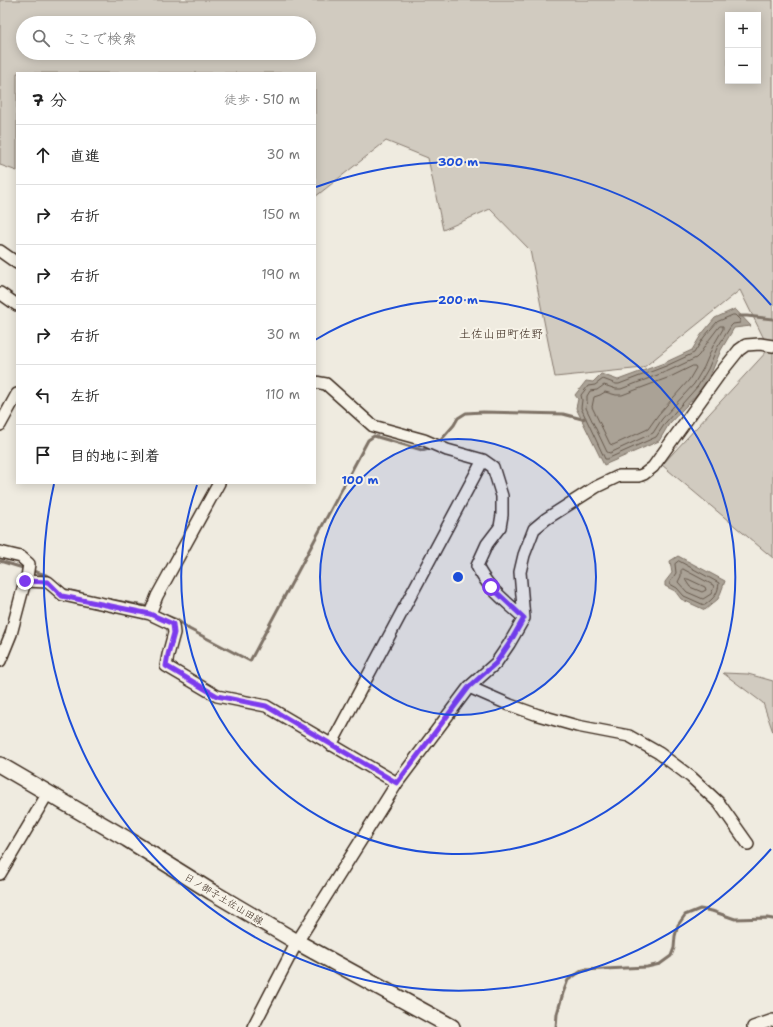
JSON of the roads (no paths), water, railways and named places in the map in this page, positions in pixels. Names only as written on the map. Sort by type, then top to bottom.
[{"type":"main road","name":"日ノ御子土佐山田線","points":[[0,765],[127,839],[212,892],[297,942],[452,1027]]},
{"type":"street","points":[[0,251],[16,262]]},
{"type":"street","points":[[0,293],[16,304]]},
{"type":"street","points":[[253,1027],[297,942],[397,783],[469,687],[496,663],[524,618],[520,572],[524,555],[534,529],[546,519],[596,487],[619,476],[639,476],[644,474],[653,467],[719,375],[739,350],[746,345],[760,344],[773,346]]},
{"type":"street","points":[[316,382],[326,384],[372,426],[424,440],[447,450],[483,460],[493,467],[502,496],[502,515],[500,527],[487,544],[477,566],[482,576],[491,587],[524,618]]},
{"type":"street","points":[[0,425],[16,396]]},
{"type":"street","points":[[331,744],[483,460]]},
{"type":"street","points":[[150,614],[157,596],[218,484]]},
{"type":"street","points":[[0,552],[21,557],[29,564],[11,634],[0,661]]},
{"type":"street","points":[[26,579],[48,582],[62,596],[150,614],[173,624],[174,633],[166,666],[217,696],[266,706],[397,783]]},
{"type":"street","points":[[469,687],[510,705],[538,715],[577,726],[629,736],[659,753],[691,777],[719,803],[748,844]]},
{"type":"street","points":[[0,874],[48,793]]},
{"type":"street","points":[[753,1027],[773,1020]]},
{"type":"water","points":[[735,309],[751,326],[734,328],[721,350],[702,389],[669,424],[659,441],[604,465],[576,408],[578,399],[575,395],[586,381],[593,382],[601,374],[618,380],[664,363],[692,350],[701,335],[715,318]]},
{"type":"water","points":[[678,556],[725,581],[718,599],[705,610],[681,599],[675,591],[665,586],[665,582],[672,573],[670,561]]},
{"type":"waterway","points":[[739,316],[773,319]]},
{"type":"waterway","points":[[437,443],[454,425],[458,418],[466,413],[563,414],[582,419],[585,418]]},
{"type":"waterway","points":[[157,612],[177,620],[189,629],[250,661],[368,440],[374,436],[422,450],[432,447]]},
{"type":"waterway","points":[[0,561],[46,575],[51,579]]},
{"type":"waterway","points":[[62,589],[80,593]]},
{"type":"waterway","points":[[105,599],[145,606],[150,609]]},
{"type":"waterway","points":[[556,1027],[557,1014],[568,980],[583,970],[647,967],[660,964],[671,956],[678,925],[685,915],[700,909],[712,911],[735,919],[773,919]]},
{"type":"district","name":"土佐山田町佐野","points":[[501,334]]}]
